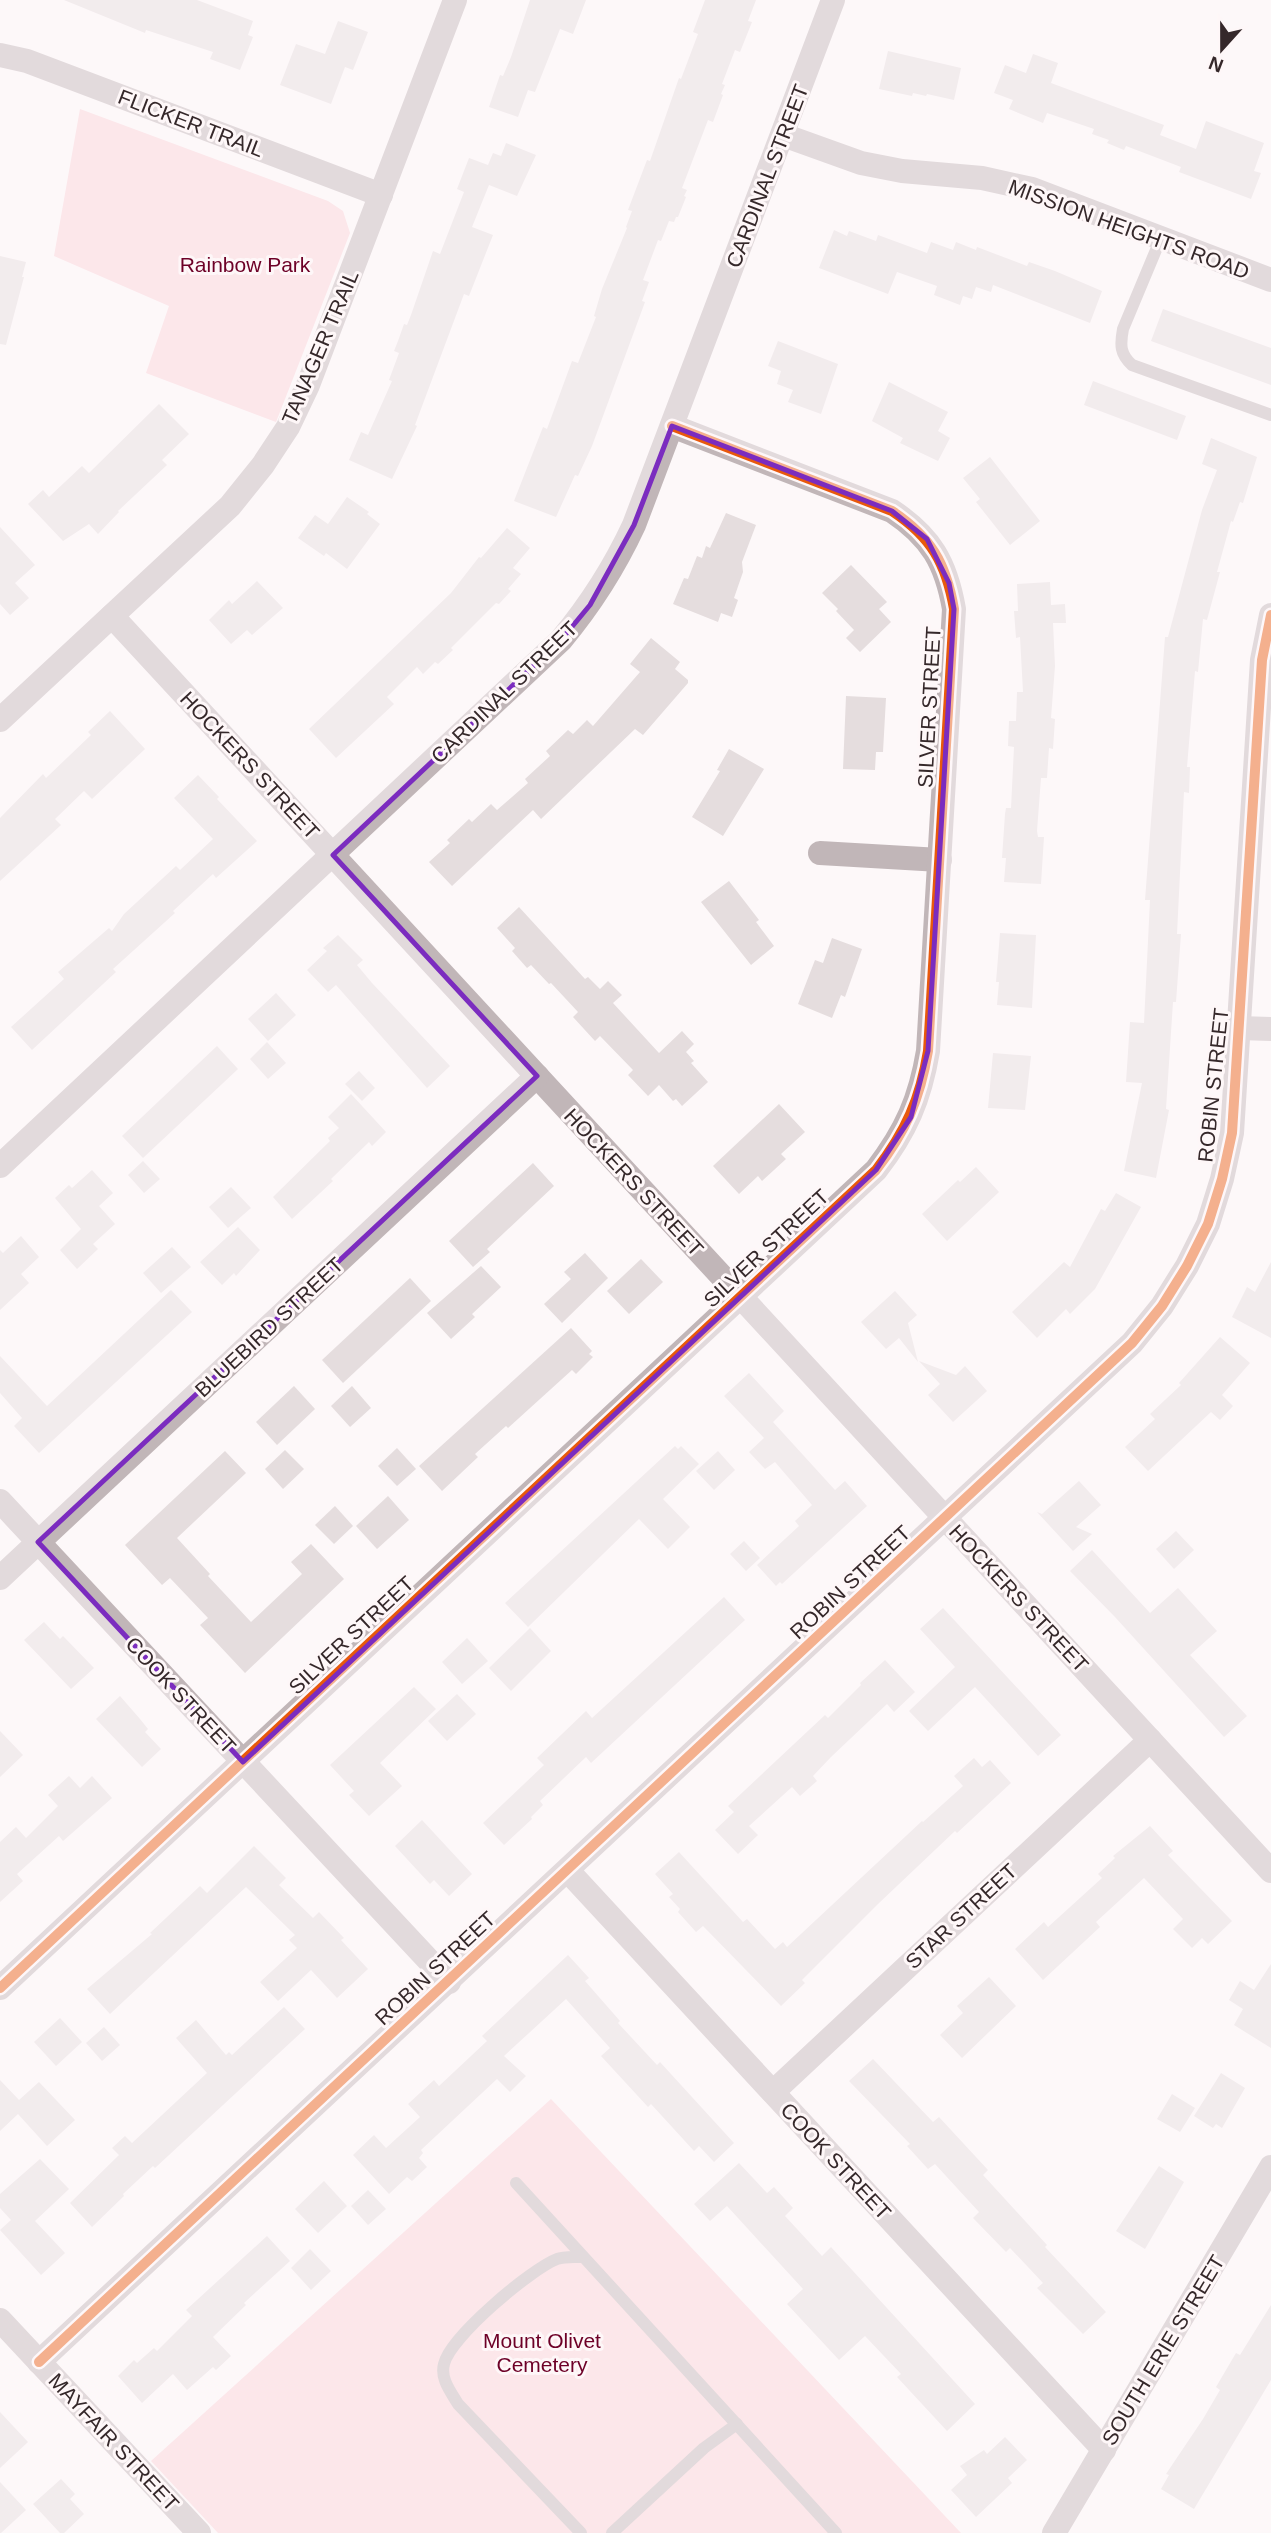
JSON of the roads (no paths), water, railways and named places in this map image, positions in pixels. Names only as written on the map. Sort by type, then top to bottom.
[{"type":"street","name":"TANAGER TRAIL","points":[[0,720],[230,506],[263,465],[288,426],[308,385],[455,0]]},
{"type":"street","name":"CARDINAL STREET","points":[[0,1166],[561,640],[590,605],[615,566],[634,525],[833,0]]},
{"type":"street","name":"FLICKER TRAIL","points":[[0,55],[27,61],[381,195]]},
{"type":"street","name":"MISSION HEIGHTS ROAD","points":[[783,135],[861,163],[902,171],[982,178],[1032,189],[1271,280]]},
{"type":"street","name":"SILVER STREET","points":[[0,1988],[876,1170],[895,1146],[911,1117],[923,1083],[928,1051],[954,609],[949,583],[938,556],[927,539],[892,511],[672,426]]},
{"type":"street","name":"ROBIN STREET","points":[[39,2362],[946,1518],[1132,1343],[1162,1306],[1187,1266],[1208,1224],[1232,1133],[1262,660],[1271,615]]},
{"type":"street","name":"HOCKERS STREET","points":[[112,616],[1271,1871]]},
{"type":"street","points":[[820,853],[940,860]]},
{"type":"street","points":[[1239,1028],[1271,1030]]},
{"type":"street","name":"BLUEBIRD STREET","points":[[0,1578],[537,1076]]},
{"type":"street","name":"COOK STREET","points":[[0,1501],[449,1982]]},
{"type":"street","name":"STAR STREET","points":[[773,2092],[1150,1740]]},
{"type":"street","name":"COOK STREET","points":[[568,1871],[1104,2450]]},
{"type":"street","name":"SOUTH ERIE STREET","points":[[1055,2533],[1271,2167]]},
{"type":"street","name":"MAYFAIR STREET","points":[[0,2320],[199,2533]]},
{"type":"lane","points":[[1161,238],[1123,329],[1120,343],[1123,358],[1132,365],[1271,415]]},
{"type":"lane","points":[[516,2183],[836,2533]]},
{"type":"lane","points":[[581,2533],[458,2403],[446,2384],[443,2365],[454,2344],[537,2269],[559,2258],[583,2257]]},
{"type":"lane","points":[[612,2533],[704,2448],[737,2424]]},
{"type":"park label","name":"Rainbow Park","points":[[245,264]]},
{"type":"park label","name":"Mount Olivet Cemetery","points":[[542,2352]]}]
